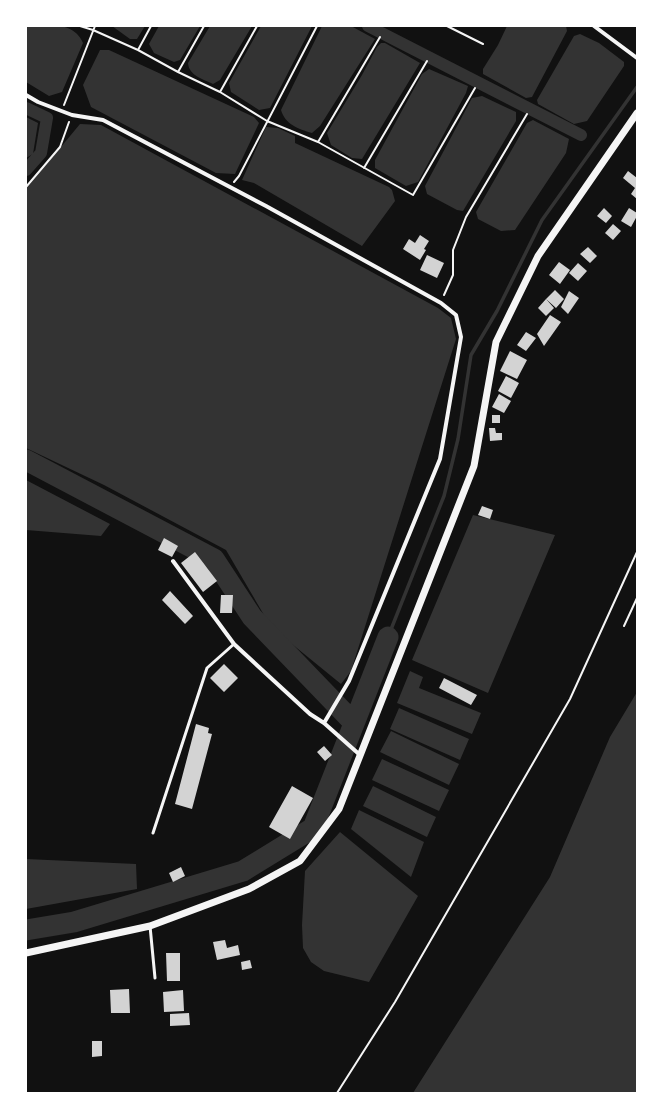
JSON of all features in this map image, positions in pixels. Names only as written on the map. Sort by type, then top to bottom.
[{"type":"street","points":[[594,26],[637,58]]},
{"type":"street","points":[[26,95],[38,102],[72,116],[103,120],[230,187],[441,303],[456,315],[461,337],[440,459],[349,681],[324,723]]},
{"type":"street","points":[[26,953],[150,926],[248,889],[300,861],[339,809],[474,466],[496,342],[538,256],[637,113]]},
{"type":"street","points":[[173,561],[234,644],[310,714],[324,723],[360,755]]},
{"type":"lane","points":[[153,833],[207,668],[234,644]]},
{"type":"lane","points":[[150,926],[155,978]]},
{"type":"path","points":[[80,26],[93,30],[138,50],[178,72],[220,92],[267,121],[318,142],[413,195],[475,88]]},
{"type":"path","points":[[61,111],[95,26]]},
{"type":"path","points":[[138,50],[151,26]]},
{"type":"path","points":[[178,72],[204,26]]},
{"type":"path","points":[[220,92],[257,26]]},
{"type":"path","points":[[230,187],[239,176],[317,26]]},
{"type":"path","points":[[447,26],[483,44]]},
{"type":"path","points":[[318,142],[380,37]]},
{"type":"path","points":[[364,168],[427,61]]},
{"type":"path","points":[[441,303],[452,275],[453,250],[466,217],[527,114]]},
{"type":"path","points":[[26,187],[60,147],[72,116]]},
{"type":"path","points":[[337,1093],[395,1002],[570,699],[637,552]]},
{"type":"path","points":[[624,626],[637,598]]},
{"type":"shaded area","points":[[51,25],[66,28],[79,36],[83,43],[62,92],[49,96],[26,82],[26,26]]},
{"type":"shaded area","points":[[112,26],[145,26],[137,39],[130,39]]},
{"type":"shaded area","points":[[159,26],[200,26],[180,60],[174,62],[154,53],[149,44]]},
{"type":"shaded area","points":[[210,26],[252,26],[220,80],[213,84],[194,74],[188,63]]},
{"type":"shaded area","points":[[261,26],[312,26],[270,108],[259,110],[231,92],[229,83]]},
{"type":"shaded area","points":[[322,26],[351,26],[375,39],[320,126],[312,133],[297,128],[286,119],[281,110]]},
{"type":"shaded area","points":[[507,26],[566,26],[567,31],[532,97],[526,98],[483,74],[483,69],[498,45]]},
{"type":"shaded area","points":[[580,34],[599,43],[624,62],[624,66],[587,121],[574,124],[538,104],[537,100],[574,36]]},
{"type":"shaded area","points":[[381,43],[385,43],[420,63],[362,159],[352,158],[331,145],[327,133],[377,47]]},
{"type":"shaded area","points":[[100,50],[109,50],[254,117],[259,123],[235,174],[216,173],[91,107],[83,85]]},
{"type":"shaded area","points":[[429,69],[468,86],[466,93],[418,182],[406,186],[375,168],[375,160],[422,74]]},
{"type":"shaded area","points":[[482,96],[516,112],[516,121],[463,211],[457,210],[427,194],[425,186],[472,98]]},
{"type":"shaded area","points":[[26,117],[38,123],[33,154],[26,158]]},
{"type":"shaded area","points":[[533,120],[569,139],[566,153],[515,230],[501,231],[478,219],[476,212],[527,123]]},
{"type":"shaded area","points":[[80,124],[101,125],[438,308],[451,318],[456,339],[351,671],[341,684],[271,627],[226,550],[104,485],[26,448],[26,189]]},
{"type":"shaded area","points":[[266,127],[278,128],[295,136],[295,143],[389,187],[392,190],[395,201],[362,246],[254,183],[242,180]]},
{"type":"shaded area","points":[[26,480],[110,524],[101,536],[26,530]]},
{"type":"shaded area","points":[[473,515],[555,535],[488,693],[412,660]]},
{"type":"shaded area","points":[[410,671],[423,677],[419,688],[481,713],[472,734],[397,703]]},
{"type":"shaded area","points":[[637,692],[637,1093],[413,1093],[550,877],[610,737]]},
{"type":"shaded area","points":[[399,708],[469,739],[460,760],[390,729]]},
{"type":"shaded area","points":[[391,731],[459,764],[449,785],[380,752]]},
{"type":"shaded area","points":[[382,759],[449,790],[439,811],[372,780]]},
{"type":"shaded area","points":[[373,786],[436,817],[427,837],[363,806]]},
{"type":"shaded area","points":[[359,810],[424,842],[411,877],[351,829]]},
{"type":"shaded area","points":[[340,832],[418,896],[369,982],[324,971],[311,962],[303,948],[302,925],[305,871]]},
{"type":"shaded area","points":[[26,859],[136,864],[137,889],[26,909]]},
{"type":"building","points":[[628,171],[637,178],[637,199],[631,194],[635,188],[623,178]]},
{"type":"building","points":[[604,208],[612,216],[606,223],[597,216]]},
{"type":"building","points":[[629,208],[637,213],[631,227],[621,221]]},
{"type":"building","points":[[613,224],[621,231],[613,240],[605,233]]},
{"type":"building","points":[[420,235],[429,241],[420,260],[403,249],[409,239],[415,243]]},
{"type":"building","points":[[588,247],[597,256],[590,263],[580,254]]},
{"type":"building","points":[[427,255],[444,263],[437,278],[420,270]]},
{"type":"building","points":[[559,262],[570,270],[560,284],[549,275]]},
{"type":"building","points":[[578,263],[587,271],[578,281],[569,273]]},
{"type":"building","points":[[555,290],[564,299],[556,308],[546,299]]},
{"type":"building","points":[[569,291],[579,298],[568,314],[561,307]]},
{"type":"building","points":[[546,299],[554,308],[546,316],[538,308]]},
{"type":"building","points":[[550,315],[561,322],[544,346],[537,334]]},
{"type":"building","points":[[526,332],[536,338],[526,351],[517,345]]},
{"type":"building","points":[[510,351],[527,360],[517,379],[500,371]]},
{"type":"building","points":[[506,376],[519,383],[511,398],[498,391]]},
{"type":"building","points":[[499,394],[511,401],[504,413],[492,407]]},
{"type":"building","points":[[492,415],[500,415],[500,423],[492,423]]},
{"type":"building","points":[[489,428],[495,428],[496,433],[502,433],[502,440],[490,441]]},
{"type":"building","points":[[482,506],[493,510],[490,519],[478,515]]},
{"type":"building","points":[[164,538],[178,546],[172,557],[158,550]]},
{"type":"building","points":[[195,552],[217,581],[203,592],[181,563]]},
{"type":"building","points":[[170,591],[193,616],[185,624],[162,600]]},
{"type":"building","points":[[221,595],[233,595],[232,613],[220,613]]},
{"type":"building","points":[[224,664],[238,678],[224,692],[210,678]]},
{"type":"building","points":[[444,678],[477,695],[471,705],[439,688]]},
{"type":"building","points":[[196,724],[209,728],[208,733],[212,734],[192,809],[175,804]]},
{"type":"building","points":[[324,746],[332,755],[325,761],[317,752]]},
{"type":"building","points":[[292,786],[313,798],[290,839],[269,827]]},
{"type":"building","points":[[181,867],[185,876],[173,882],[169,873]]},
{"type":"building","points":[[225,940],[227,948],[238,945],[240,955],[217,960],[213,942]]},
{"type":"building","points":[[166,953],[180,953],[180,981],[167,981]]},
{"type":"building","points":[[250,960],[252,968],[242,970],[241,962]]},
{"type":"building","points":[[129,989],[130,1013],[111,1013],[110,990]]},
{"type":"building","points":[[183,990],[184,1011],[164,1012],[163,992]]},
{"type":"building","points":[[189,1013],[190,1025],[170,1026],[170,1014]]},
{"type":"building","points":[[92,1041],[102,1041],[102,1056],[92,1057]]},
{"type":"waterway","points":[[368,26],[581,135]]},
{"type":"waterway","points":[[388,637],[444,496],[458,439],[471,355],[497,311],[542,220],[637,87]]},
{"type":"waterway","points":[[26,108],[47,118],[41,153],[26,170]]},
{"type":"waterway","points":[[26,460],[214,559],[252,617],[354,723]]},
{"type":"waterway","points":[[26,930],[74,922],[243,871],[313,828],[388,637]]}]
